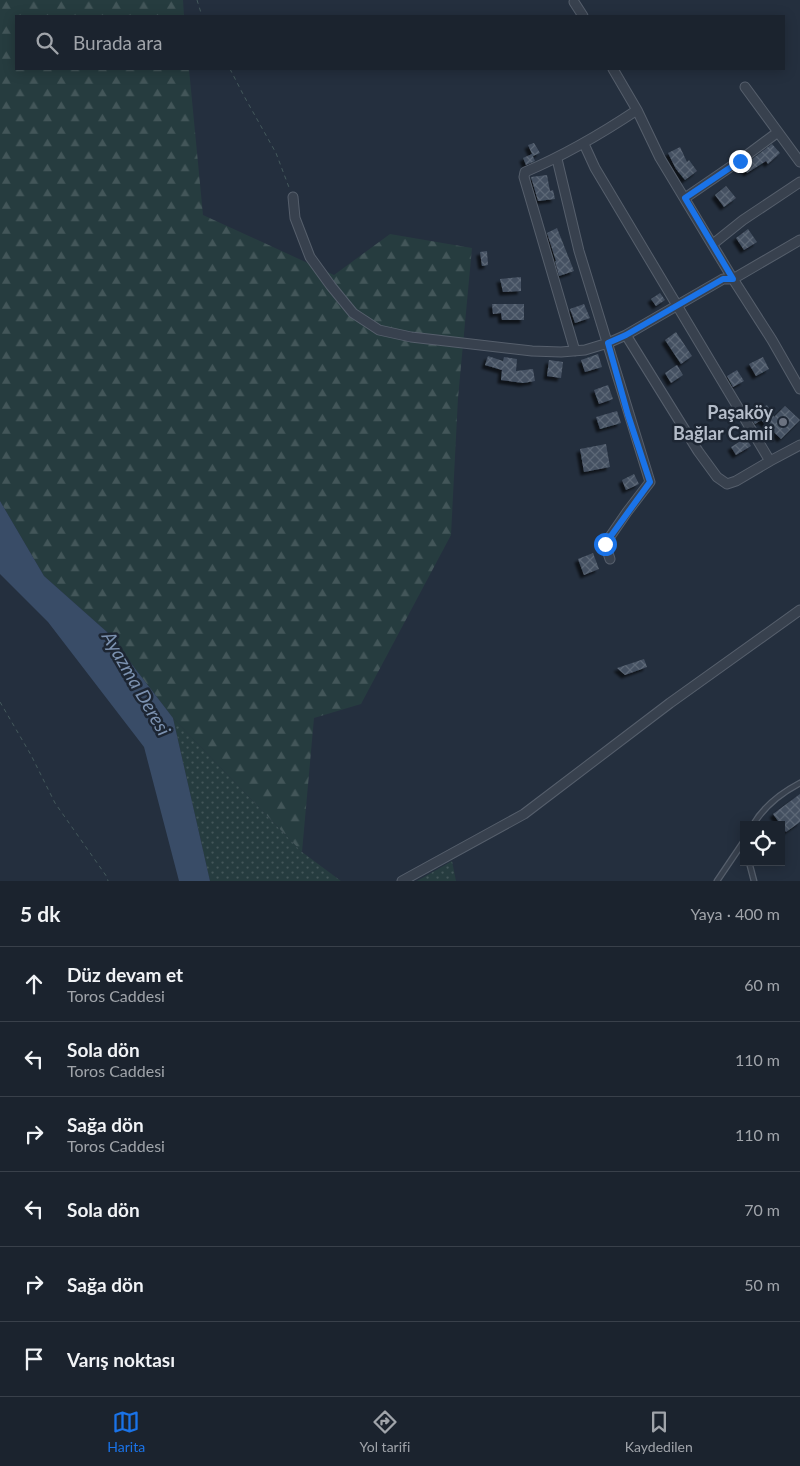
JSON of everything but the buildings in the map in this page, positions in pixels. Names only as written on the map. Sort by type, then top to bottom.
[{"type":"street","points":[[574,2],[582,15]]},
{"type":"street","points":[[614,70],[637,110],[660,158],[800,389]]},
{"type":"street","points":[[744,86],[800,162]]},
{"type":"street","points":[[574,351],[524,177],[525,172],[556,159],[584,144],[637,110]]},
{"type":"street","points":[[685,198],[740,161],[778,132]]},
{"type":"street","points":[[584,144],[595,168],[770,461]]},
{"type":"street","points":[[556,159],[578,251],[650,482],[605,544],[610,559]]},
{"type":"street","points":[[713,244],[743,220],[800,182]]},
{"type":"street","points":[[293,197],[295,218],[310,257],[353,313],[380,330],[443,342],[480,344],[532,351],[585,350],[608,343],[626,335],[723,279],[733,279],[800,240]]},
{"type":"street","points":[[626,335],[698,451],[717,477],[727,484],[736,481],[800,445]]},
{"type":"street","points":[[402,881],[524,814],[670,703],[800,610]]},
{"type":"lane","points":[[756,821],[766,807],[777,797],[800,783]]},
{"type":"lane","points":[[717,881],[740,847]]},
{"type":"lane","points":[[750,866],[754,881]]},
{"type":"path","points":[[197,0],[202,15]]},
{"type":"path","points":[[231,70],[276,153],[293,197]]},
{"type":"path","points":[[0,702],[31,755],[55,803],[108,881]]},
{"type":"green space","points":[[0,0],[183,0],[184,15],[15,15],[15,70],[189,70],[203,215],[334,275],[390,234],[472,248],[458,398],[451,535],[361,704],[314,718],[302,852],[173,718],[107,632],[44,576],[0,501]]},
{"type":"green space","points":[[173,718],[302,852],[341,881],[210,881]]},
{"type":"green space","points":[[452,861],[456,881],[417,881]]},
{"type":"water","name":"Ayazma Deresi","points":[[0,501],[44,576],[107,632],[173,718],[210,881],[179,881],[144,747],[48,622],[0,574]]},
{"type":"place","name":"Paşaköy Bağlar Camii","points":[[783,422]]},
{"type":"route","points":[[605,544],[650,482],[628,415],[608,343],[626,335],[723,279],[733,279],[685,198],[740,161]]}]
